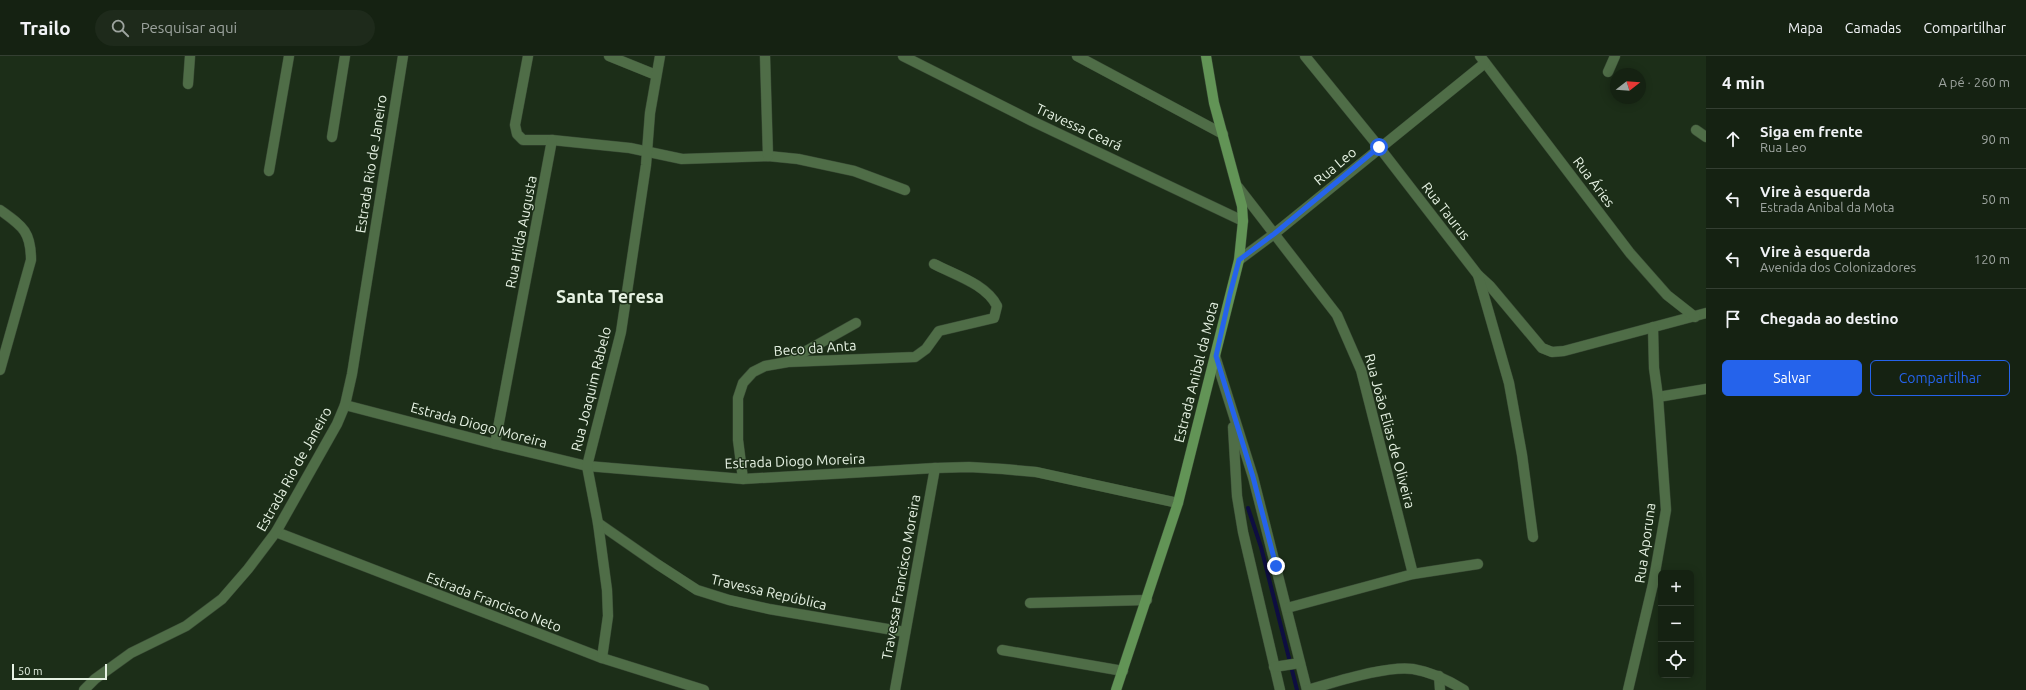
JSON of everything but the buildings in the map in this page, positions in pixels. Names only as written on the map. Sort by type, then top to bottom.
[{"type":"street","points":[[188,84],[190,56]]},
{"type":"street","points":[[269,171],[289,56]]},
{"type":"street","points":[[332,137],[345,56]]},
{"type":"street","name":"Estrada Rio de Janeiro","points":[[84,690],[96,679],[131,653],[186,626],[222,599],[248,569],[276,532],[345,405],[403,56]]},
{"type":"street","points":[[528,56],[515,125],[517,134],[523,140],[552,140],[630,148],[646,153],[682,159],[768,156],[798,159],[854,171],[905,190]]},
{"type":"street","points":[[609,56],[656,75]]},
{"type":"street","name":"Rua Joaquim Rabelo","points":[[602,658],[608,616],[607,590],[598,523],[587,466],[621,332],[646,165],[646,153],[656,75],[660,56]]},
{"type":"street","points":[[765,56],[768,156]]},
{"type":"street","name":"Travessa Ceará","points":[[903,56],[1032,120],[1243,221]]},
{"type":"street","points":[[1077,56],[1223,134]]},
{"type":"street","name":"Estrada Anibal da Mota","points":[[1116,690],[1178,503],[1239,260],[1243,221],[1242,206],[1214,103],[1206,56]]},
{"type":"street","name":"Rua Taurus","points":[[1305,56],[1379,147],[1478,275],[1503,301],[1528,334],[1542,348],[1552,352],[1564,351],[1653,327]]},
{"type":"street","points":[[1608,72],[1615,56]]},
{"type":"street","name":"Rua Leo","points":[[1239,260],[1274,234],[1483,60]]},
{"type":"street","name":"Rua Áries","points":[[1483,60],[1630,253],[1667,295],[1695,317]]},
{"type":"street","points":[[1696,130],[1706,137]]},
{"type":"street","name":"Rua Hilda Augusta","points":[[495,444],[552,140]]},
{"type":"street","name":"Rua Joāo Elias de Oliveira","points":[[1238,187],[1337,315],[1348,337],[1361,370],[1413,574]]},
{"type":"street","points":[[0,210],[13,219],[28,235],[31,246],[31,260],[0,370]]},
{"type":"street","name":"Beco da Anta","points":[[743,479],[738,440],[738,398],[743,383],[753,372],[765,366],[788,362],[915,357],[926,349],[938,331],[994,318],[997,306],[994,299],[984,290],[934,264]]},
{"type":"street","points":[[1478,275],[1509,383],[1522,455],[1533,537]]},
{"type":"street","points":[[1706,313],[1653,327],[1654,368],[1658,397],[1706,389]]},
{"type":"street","points":[[788,362],[856,323]]},
{"type":"street","points":[[1216,356],[1253,477],[1287,608],[1297,663],[1307,690],[1382,671],[1412,669],[1439,676],[1464,690]]},
{"type":"street","name":"Rua Aporuna","points":[[1628,690],[1654,584],[1666,510],[1658,397]]},
{"type":"street","name":"Estrada Diogo Moreira","points":[[345,405],[587,466],[743,479],[969,467],[1036,472],[1178,503]]},
{"type":"street","points":[[1231,409],[1237,496],[1243,532],[1276,667],[1280,690]]},
{"type":"street","name":"Travessa Francisco Moreira","points":[[896,690],[935,468]]},
{"type":"street","name":"Travessa República","points":[[598,523],[697,590],[729,600],[769,609],[905,632]]},
{"type":"street","name":"Estrada Francisco Neto","points":[[276,532],[602,658],[704,690]]},
{"type":"street","points":[[1287,608],[1413,574],[1478,564]]},
{"type":"street","points":[[1030,603],[1147,600]]},
{"type":"street","points":[[1002,650],[1123,672]]},
{"type":"street","points":[[1276,667],[1297,663]]},
{"type":"street","points":[[1439,676],[1440,690]]},
{"type":"waterway","points":[[1248,508],[1261,547],[1297,690]]},
{"type":"district","name":"Santa Teresa","points":[[610,296]]},
{"type":"route","points":[[1276,566],[1253,477],[1216,356],[1230,294],[1239,260],[1274,234],[1379,147]]}]
